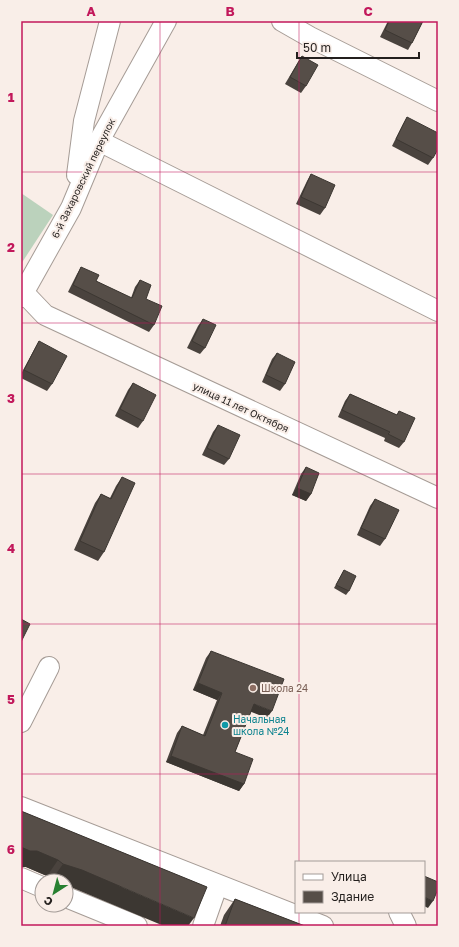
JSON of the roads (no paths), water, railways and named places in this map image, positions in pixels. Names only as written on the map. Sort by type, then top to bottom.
[{"type":"street","points":[[71,208],[80,158],[84,121],[110,21]]},
{"type":"street","name":"6-й Захаровский переулок","points":[[23,295],[71,208],[99,141],[166,21]]},
{"type":"street","points":[[282,21],[310,37],[438,101]]},
{"type":"street","points":[[99,141],[438,312]]},
{"type":"street","name":"улица 11 лет Октября","points":[[23,295],[45,315],[438,498]]},
{"type":"street","points":[[21,722],[49,667]]},
{"type":"street","points":[[21,807],[218,886],[323,926]]},
{"type":"street","points":[[21,878],[34,884]]},
{"type":"street","points":[[203,926],[218,886]]},
{"type":"street","points":[[74,900],[137,926]]},
{"type":"street","points":[[400,913],[406,926]]},
{"type":"place","name":"Школа 24","points":[[253,688]]},
{"type":"place","name":"Начальная школа №24","points":[[225,725]]}]
